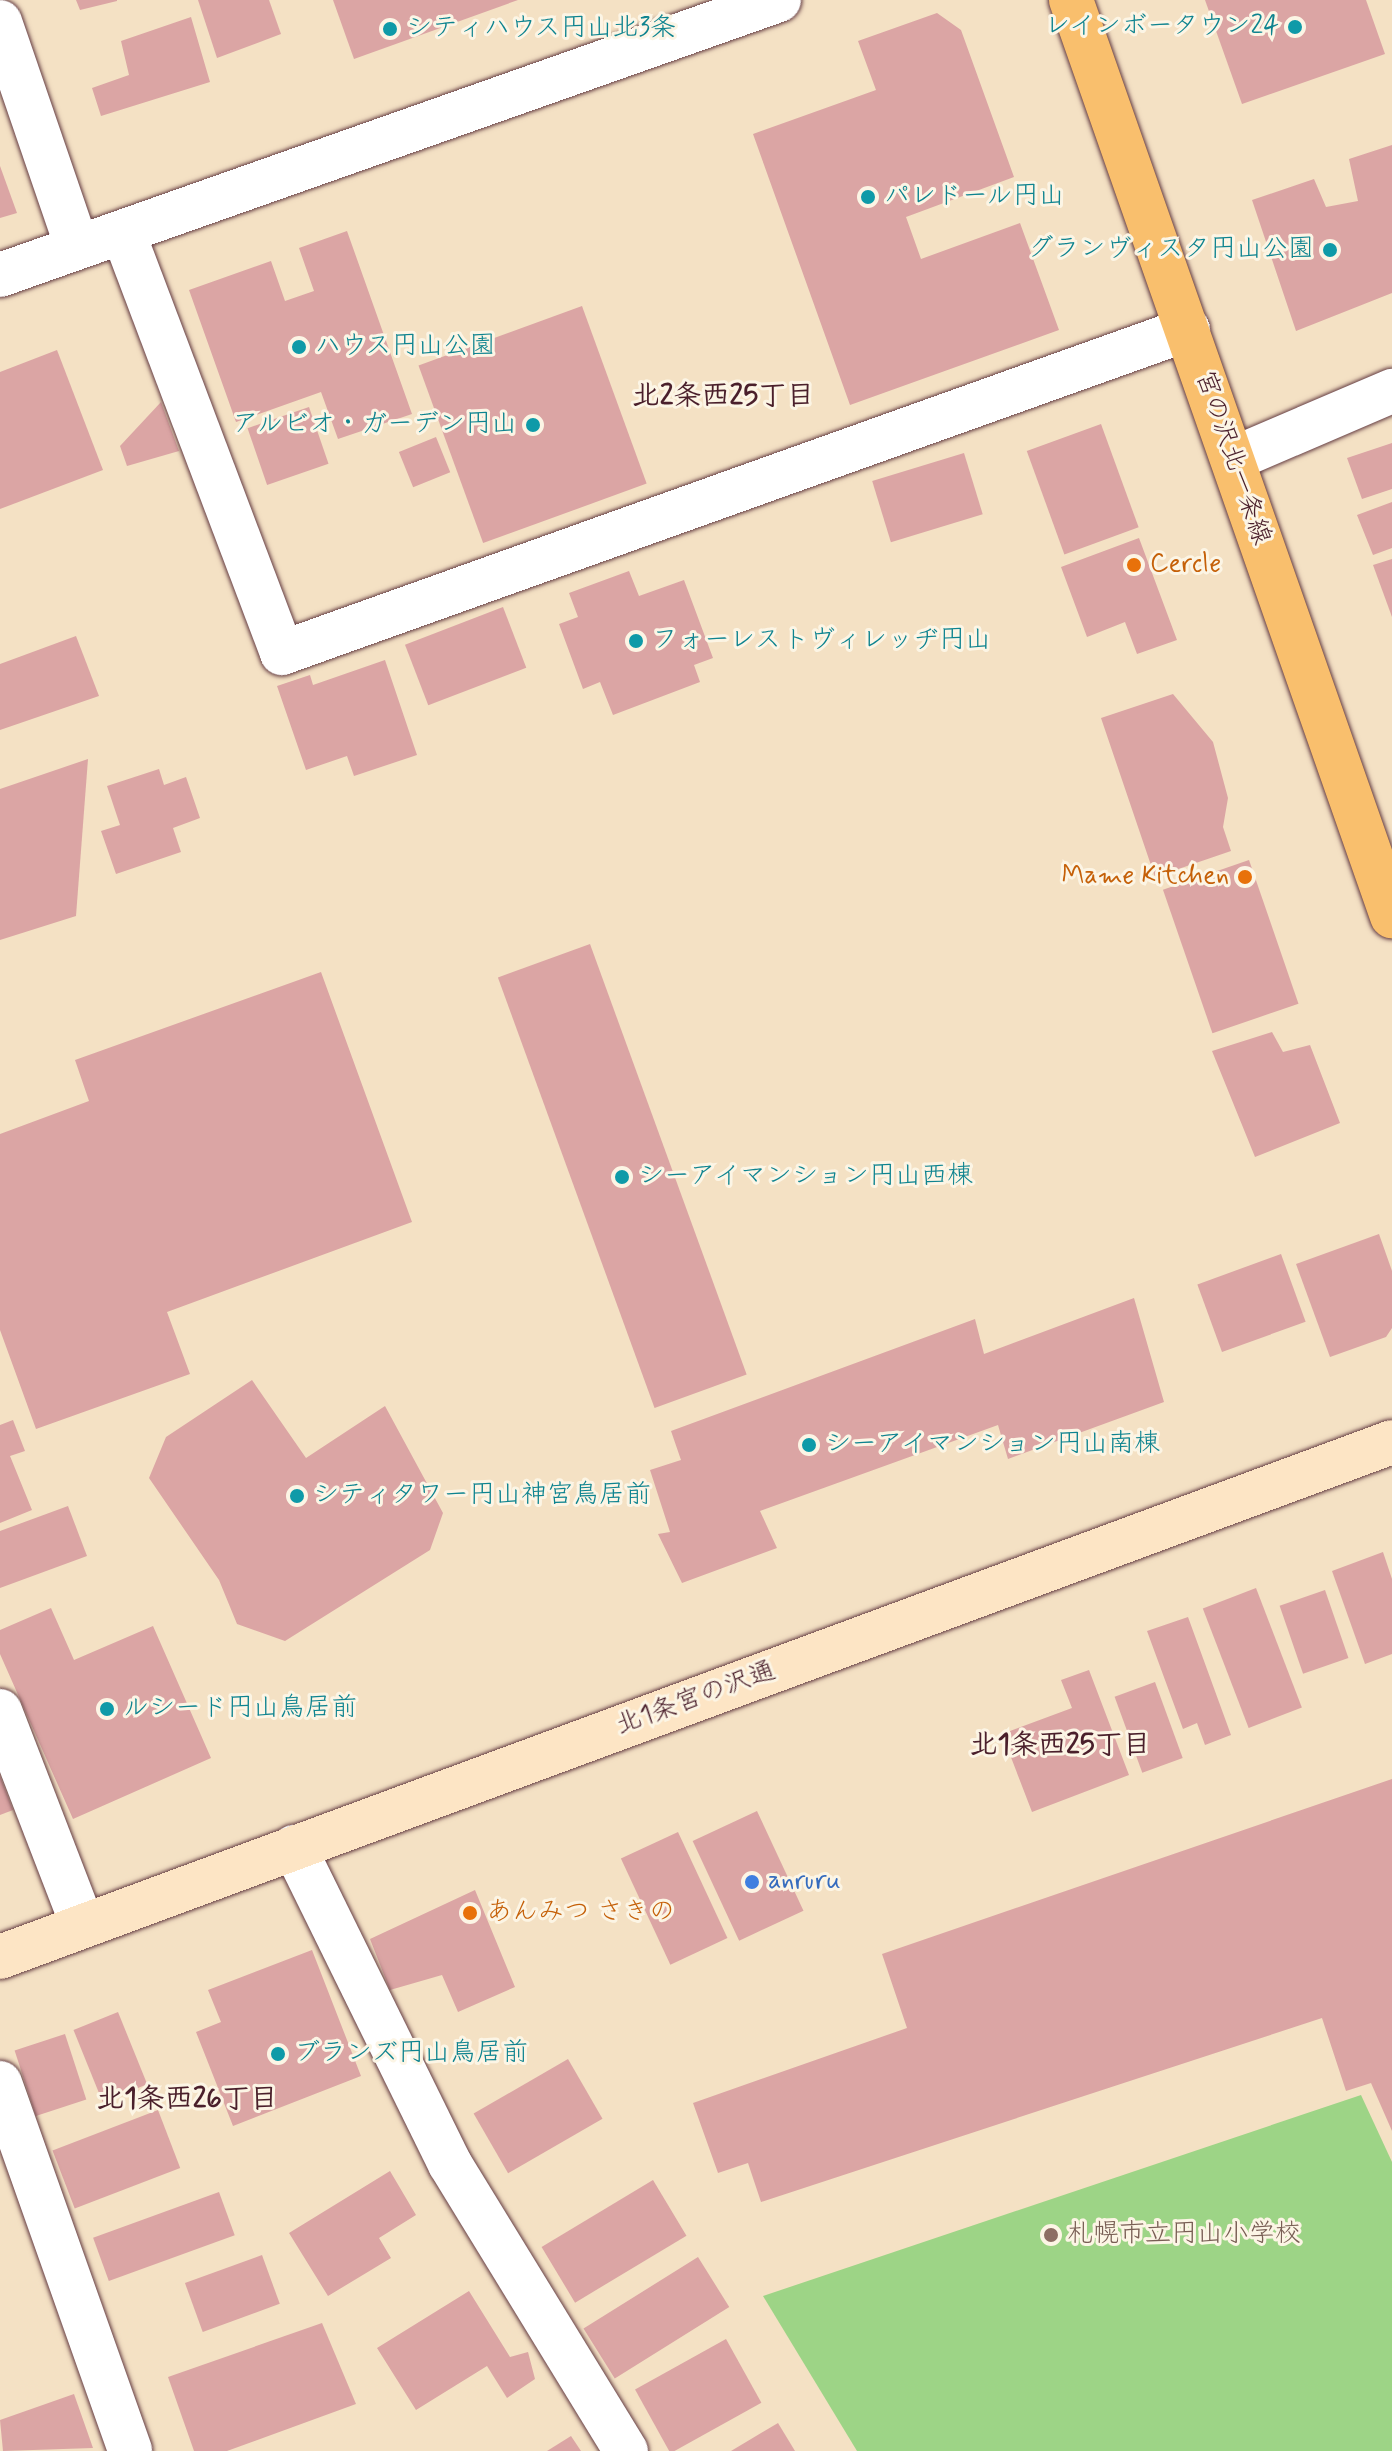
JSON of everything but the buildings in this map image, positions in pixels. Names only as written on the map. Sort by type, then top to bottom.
[{"type":"main road","name":"宮の沢北一条線","points":[[1071,0],[1392,916]]},
{"type":"street","points":[[0,275],[779,0]]},
{"type":"street","points":[[0,22],[77,247]]},
{"type":"street","points":[[123,232],[282,653],[1188,329]]},
{"type":"street","points":[[1233,459],[1392,391]]},
{"type":"street","name":"北1条宮の沢通","points":[[0,1957],[1392,1442]]},
{"type":"street","points":[[0,1711],[83,1926]]},
{"type":"street","points":[[294,1847],[450,2164],[626,2451]]},
{"type":"street","points":[[0,2083],[130,2451]]},
{"type":"green space","points":[[1361,2095],[1392,2162],[1392,2451],[857,2451],[763,2296]]},
{"type":"place","name":"レインボータウン24","points":[[1295,27]]},
{"type":"place","name":"シティハウス円山北3条","points":[[390,29]]},
{"type":"place","name":"パレドール円山","points":[[868,197]]},
{"type":"place","name":"グランヴィスタ円山公園","points":[[1330,250]]},
{"type":"place","name":"ハウス円山公園","points":[[299,347]]},
{"type":"place","name":"アルビオ・ガーデン円山","points":[[533,425]]},
{"type":"place","name":"Cercle","points":[[1134,565]]},
{"type":"place","name":"フォーレストヴィレッヂ円山","points":[[636,641]]},
{"type":"place","name":"Mame Kitchen","points":[[1245,877]]},
{"type":"place","name":"シーアイマンション円山西棟","points":[[622,1177]]},
{"type":"place","name":"シーアイマンション円山南棟","points":[[809,1445]]},
{"type":"place","name":"シティタワー円山神宮鳥居前","points":[[297,1496]]},
{"type":"place","name":"ルシード円山鳥居前","points":[[107,1709]]},
{"type":"place","name":"anruru","points":[[752,1882]]},
{"type":"place","name":"あんみつ さきの","points":[[470,1913]]},
{"type":"place","name":"ブランズ円山鳥居前","points":[[278,2054]]},
{"type":"place","name":"札幌市立円山小学校","points":[[1051,2235]]},
{"type":"district","name":"北2条西25丁目","points":[[723,397]]},
{"type":"district","name":"北1条西25丁目","points":[[1060,1746]]},
{"type":"district","name":"北1条西26丁目","points":[[187,2100]]}]
